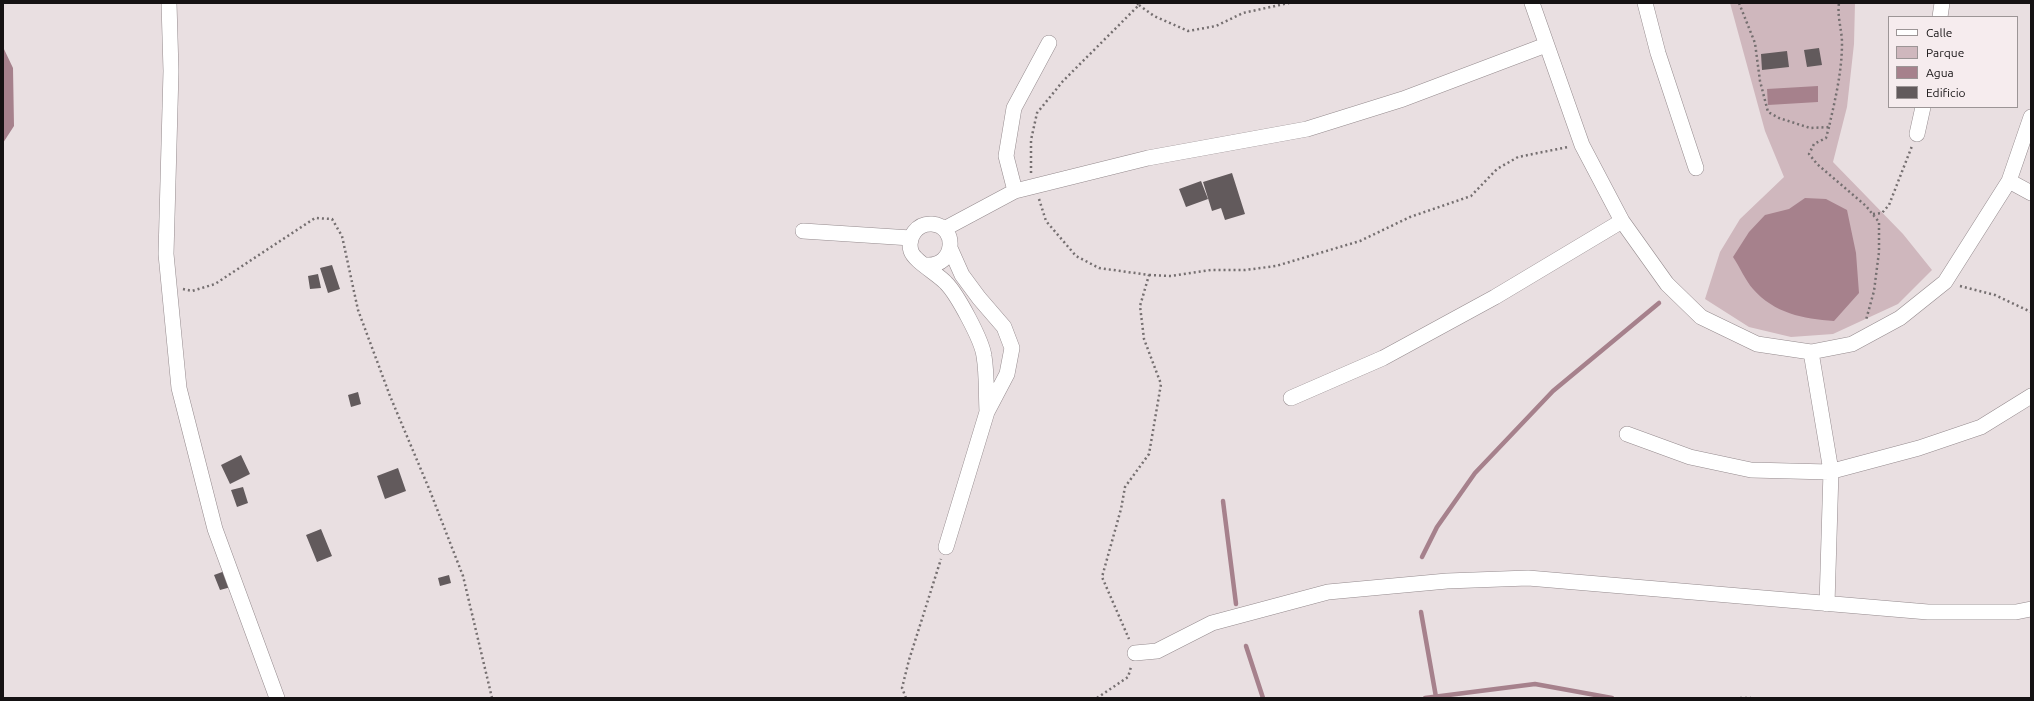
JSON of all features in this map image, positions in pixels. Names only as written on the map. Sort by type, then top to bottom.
[{"type":"street","points":[[169,3],[171,71],[166,254],[179,388],[206,498],[250,629],[277,698]]},
{"type":"street","points":[[1532,3],[1582,145],[1622,220],[1667,284],[1700,317],[1757,344],[1811,352],[1852,344],[1900,318],[1945,282],[2009,181],[2031,117]]},
{"type":"street","points":[[1645,3],[1658,53],[1696,168]]},
{"type":"street","points":[[1940,16],[1942,3]]},
{"type":"street","points":[[1015,191],[1006,156],[1014,108],[1049,43]]},
{"type":"street","points":[[944,229],[1015,191],[1148,158],[1306,129],[1403,99],[1546,45]]},
{"type":"street","points":[[1917,134],[1923,108]]},
{"type":"street","points":[[2009,181],[2031,193]]},
{"type":"street","points":[[1291,398],[1383,358],[1495,297],[1622,220]]},
{"type":"street","points":[[946,547],[987,412],[1007,374],[1012,348],[1004,327],[979,298],[962,274],[950,248],[948,235],[944,229],[938,226],[925,224],[919,227],[911,238],[911,252],[919,262],[926,265],[948,284],[966,313],[984,354],[987,412]]},
{"type":"street","points":[[803,231],[911,238]]},
{"type":"street","points":[[926,265],[939,263],[948,254],[950,248]]},
{"type":"street","points":[[1811,352],[1831,471],[1827,604]]},
{"type":"street","points":[[1627,434],[1690,457],[1751,470],[1831,471],[1919,448],[1981,427],[2031,396]]},
{"type":"street","points":[[1135,653],[1157,651],[1212,623],[1328,592],[1447,581],[1528,578],[1928,612],[2016,612],[2031,609]]},
{"type":"path","points":[[1289,3],[1243,13],[1216,26],[1188,32],[1154,16],[1138,4],[1063,81],[1037,113],[1031,140],[1031,171],[1046,221],[1076,256],[1099,268],[1149,275],[1171,276],[1211,270],[1245,270],[1276,266],[1360,241],[1410,217],[1471,196],[1497,168],[1518,157],[1582,145]]},
{"type":"path","points":[[1738,3],[1755,43],[1760,81],[1768,112],[1779,118],[1810,128],[1829,127]]},
{"type":"path","points":[[1839,3],[1838,11],[1842,42],[1838,89],[1826,138],[1814,144],[1809,154],[1816,164],[1866,206],[1879,222],[1879,252],[1874,291],[1861,339]]},
{"type":"path","points":[[1872,214],[1882,213],[1889,205],[1917,134]]},
{"type":"path","points":[[169,285],[192,291],[215,284],[315,218],[332,218],[342,236],[358,310],[390,396],[463,576],[492,698]]},
{"type":"path","points":[[1097,698],[1128,677],[1135,653],[1102,577],[1121,509],[1125,487],[1149,454],[1162,384],[1144,339],[1143,332],[1140,306],[1149,275]]},
{"type":"path","points":[[1945,282],[1995,295],[2031,312]]},
{"type":"path","points":[[906,698],[902,688],[909,660],[946,547]]},
{"type":"path","points":[[1740,698],[1751,698]]},
{"type":"green space","points":[[1730,3],[1855,3],[1854,44],[1847,107],[1833,162],[1903,234],[1932,270],[1898,304],[1833,334],[1791,337],[1749,327],[1705,299],[1720,252],[1740,219],[1784,177],[1765,131]]},
{"type":"water","points":[[3,47],[13,68],[14,126],[3,143]]},
{"type":"water","points":[[1818,86],[1818,102],[1768,105],[1767,89]]},
{"type":"water","points":[[1805,198],[1826,199],[1847,210],[1856,253],[1859,293],[1834,321],[1811,319],[1790,313],[1770,304],[1753,289],[1733,257],[1749,232],[1765,215],[1789,209]]},
{"type":"building","points":[[1819,48],[1822,65],[1807,67],[1804,50]]},
{"type":"building","points":[[1787,51],[1789,67],[1762,70],[1761,54]]},
{"type":"building","points":[[1232,173],[1245,214],[1225,220],[1221,208],[1212,211],[1203,182]]},
{"type":"building","points":[[1201,181],[1208,199],[1186,207],[1179,189]]},
{"type":"building","points":[[332,265],[340,289],[328,293],[320,268]]},
{"type":"building","points":[[318,274],[321,288],[310,289],[308,276]]},
{"type":"building","points":[[358,392],[361,404],[351,407],[348,395]]},
{"type":"building","points":[[241,455],[250,474],[230,484],[221,465]]},
{"type":"building","points":[[398,468],[406,491],[385,499],[377,476]]},
{"type":"building","points":[[243,487],[248,503],[237,507],[231,490]]},
{"type":"building","points":[[321,529],[332,556],[317,562],[306,535]]},
{"type":"building","points":[[225,571],[231,587],[220,590],[214,575]]},
{"type":"building","points":[[449,575],[451,583],[440,586],[438,578]]},
{"type":"waterway","points":[[1422,557],[1437,527],[1475,473],[1553,391],[1659,303]]},
{"type":"waterway","points":[[1223,501],[1236,604]]},
{"type":"waterway","points":[[1421,612],[1436,697]]},
{"type":"waterway","points":[[1246,646],[1263,698]]},
{"type":"waterway","points":[[1425,698],[1535,684],[1612,698]]}]
